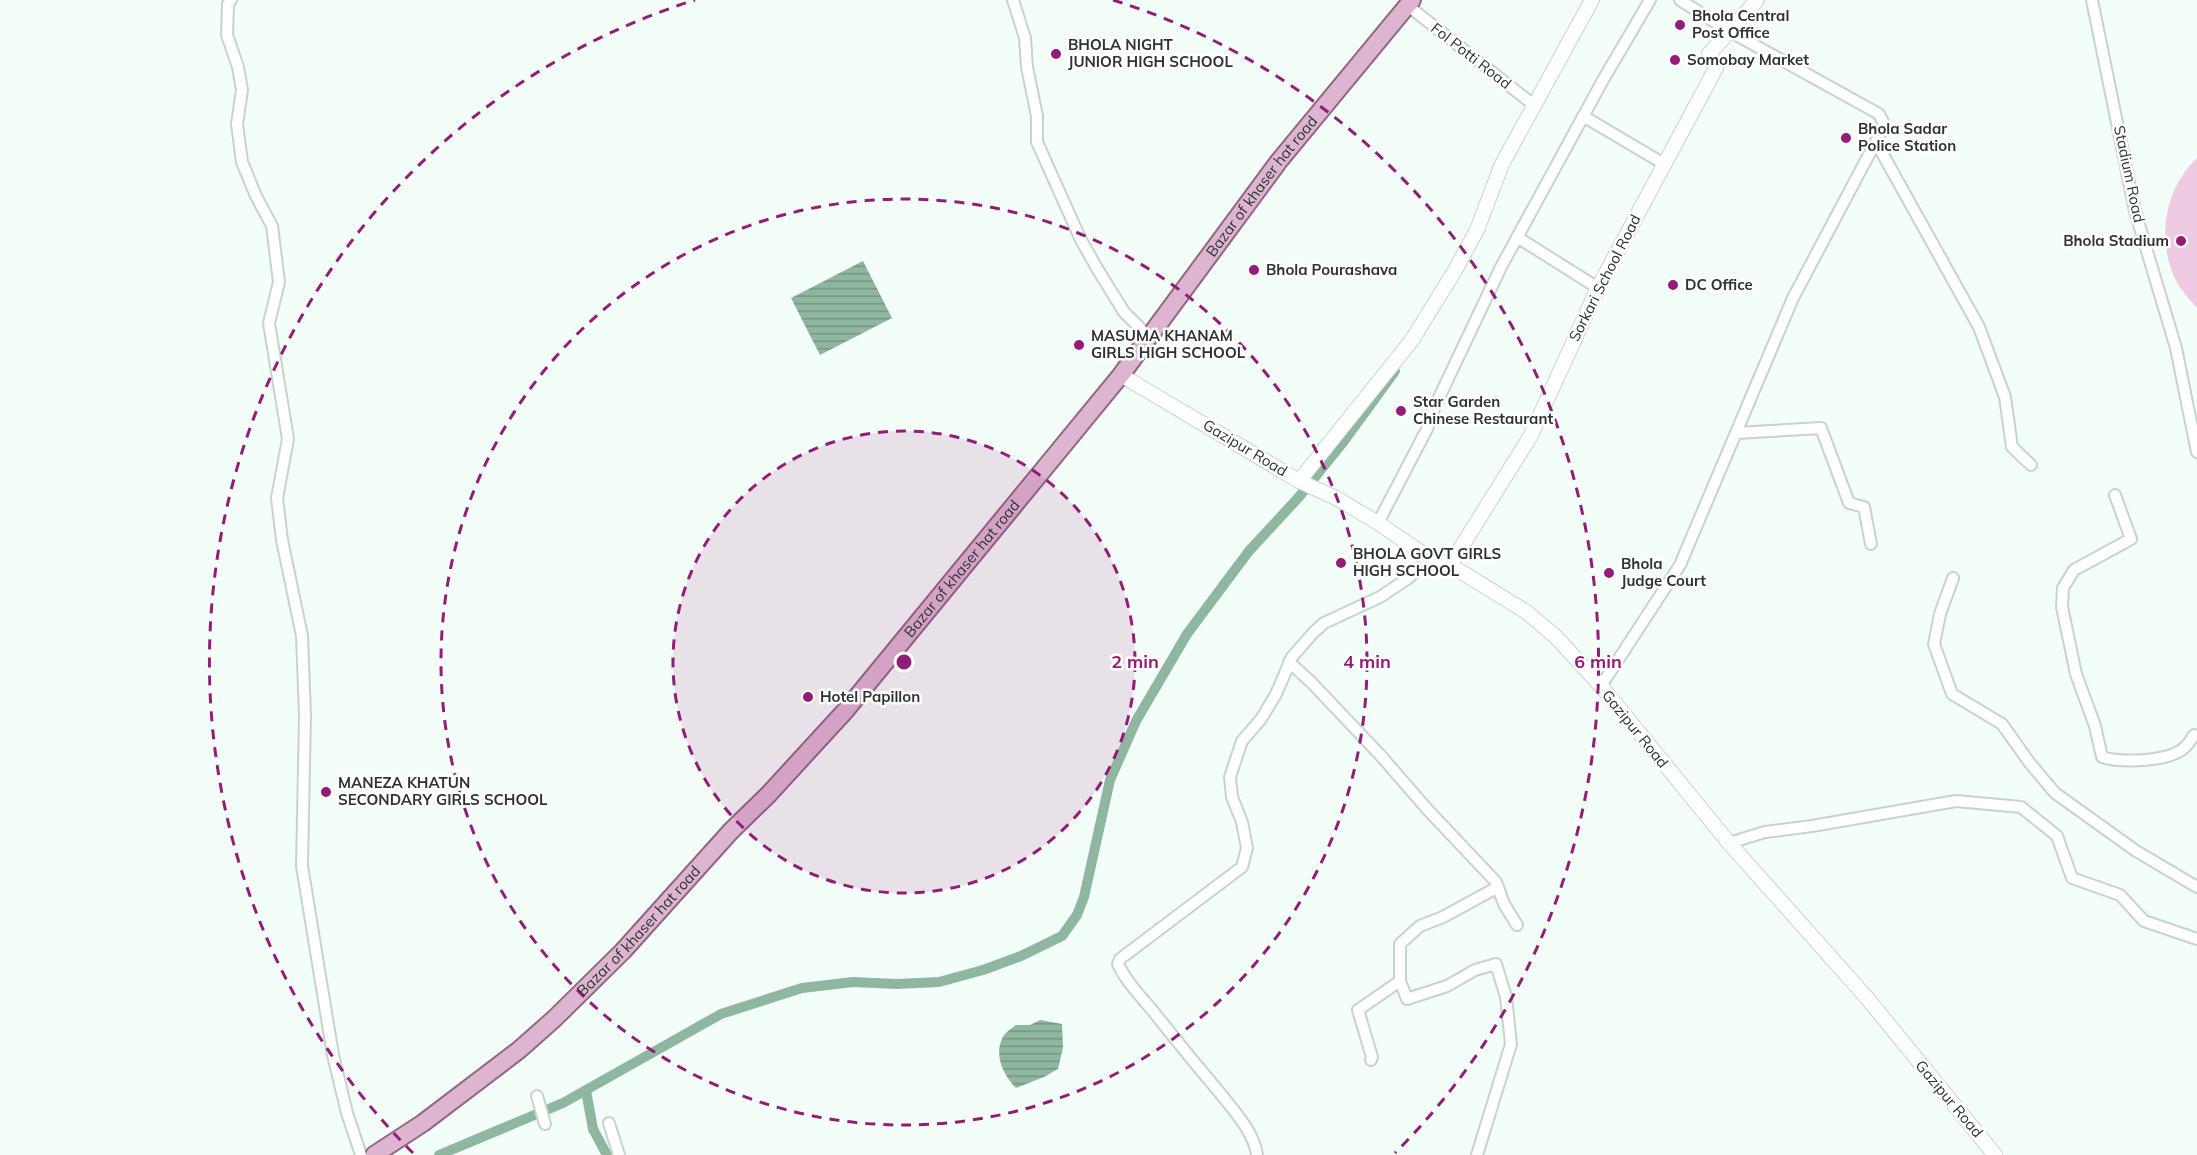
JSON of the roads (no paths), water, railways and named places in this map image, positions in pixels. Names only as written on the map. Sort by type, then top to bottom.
[{"type":"main road","name":"Bazar of khaser hat road","points":[[374,1155],[423,1123],[519,1050],[554,1019],[623,951],[731,831],[768,795],[846,710],[1121,375],[1279,161],[1409,3]]},
{"type":"street","points":[[231,0],[228,4],[227,34],[238,67],[242,90],[237,124],[242,162],[256,196],[273,226],[279,282],[269,323],[288,439],[277,498],[282,540],[302,636],[305,716],[302,866],[333,1055],[347,1113],[361,1155]]},
{"type":"street","points":[[1013,0],[1025,38],[1027,68],[1037,116],[1037,142],[1081,240],[1098,270],[1124,312],[1148,336]]},
{"type":"street","points":[[1299,481],[1412,340],[1477,230],[1503,164],[1592,0]]},
{"type":"street","points":[[1378,523],[1427,429],[1517,237],[1650,0]]},
{"type":"street","points":[[1600,686],[1680,566],[1794,298],[1883,129],[1883,122],[1879,114],[1729,31],[1680,0]]},
{"type":"street","name":"Sorkari School Road","points":[[1450,565],[1530,437],[1598,288],[1716,68],[1709,54],[1757,0]]},
{"type":"street","name":"Stadium Road","points":[[2092,0],[2135,211],[2176,348],[2197,452]]},
{"type":"street","name":"Fol Potti Road","points":[[1409,3],[1535,106]]},
{"type":"street","points":[[1583,116],[1664,164]]},
{"type":"street","points":[[1876,142],[1979,327],[2005,398],[2012,447],[2031,465]]},
{"type":"street","points":[[1517,237],[1598,288]]},
{"type":"street","name":"Gazipur Road","points":[[1121,375],[1299,481],[1336,498],[1431,559],[1450,565],[1525,611],[1555,636],[1600,686],[1729,843],[1867,998],[1995,1155]]},
{"type":"street","points":[[1737,433],[1821,428],[1849,503],[1864,507],[1871,544]]},
{"type":"street","points":[[2115,495],[2131,539],[2074,570],[2063,588],[2062,597],[2076,674],[2095,726],[2102,758],[2127,760],[2161,757],[2185,748],[2194,735]]},
{"type":"street","points":[[1257,1155],[1249,1132],[1233,1109],[1127,980],[1118,964],[1120,958],[1242,867],[1247,848],[1242,822],[1232,797],[1230,777],[1242,741],[1261,719],[1276,694],[1289,662],[1324,623],[1380,597],[1431,559]]},
{"type":"street","points":[[1953,578],[1940,614],[1934,644],[1952,694],[2002,724],[2055,793],[2136,851],[2197,887]]},
{"type":"street","points":[[1289,662],[1376,750],[1434,818],[1496,882],[1504,904],[1517,925]]},
{"type":"street","points":[[1729,843],[1766,832],[1823,825],[1956,801],[2021,807],[2057,836],[2072,878],[2120,895],[2144,921],[2197,939]]},
{"type":"street","points":[[1478,1155],[1511,1044],[1506,997],[1496,964],[1475,970],[1447,986],[1407,999],[1400,981],[1400,944],[1420,926],[1443,917],[1498,887]]},
{"type":"street","points":[[1371,1060],[1358,1010],[1400,981]]},
{"type":"street","points":[[537,1096],[544,1124]]},
{"type":"street","points":[[609,1123],[619,1155]]},
{"type":"waterway","points":[[439,1155],[563,1103],[721,1014],[802,988],[853,982],[897,984],[939,982],[983,970],[1021,956],[1062,936],[1077,915],[1084,897],[1110,780],[1136,721],[1187,634],[1249,551],[1298,498],[1344,441],[1395,371]]},
{"type":"waterway","points":[[586,1091],[593,1129],[607,1155]]},
{"type":"place","name":"Bhola Central Post Office","points":[[1680,25]]},
{"type":"place","name":"BHOLA NIGHT JUNIOR HIGH SCHOOL","points":[[1056,54]]},
{"type":"place","name":"Somobay Market","points":[[1675,60]]},
{"type":"place","name":"Bhola Sadar Police Station","points":[[1846,138]]},
{"type":"place","name":"Bhola Stadium","points":[[2181,241]]},
{"type":"place","name":"Bhola Pourashava","points":[[1254,270]]},
{"type":"place","name":"DC Office","points":[[1673,285]]},
{"type":"place","name":"MASUMA KHANAM GIRLS HIGH SCHOOL","points":[[1079,345]]},
{"type":"place","name":"Star Garden Chinese Restaurant","points":[[1401,411]]},
{"type":"place","name":"BHOLA GOVT GIRLS HIGH SCHOOL","points":[[1341,563]]},
{"type":"place","name":"Bhola Judge Court","points":[[1609,573]]},
{"type":"place","name":"Hotel Papillon","points":[[808,697]]},
{"type":"place","name":"MANEZA KHATUN SECONDARY GIRLS SCHOOL","points":[[326,792]]}]
